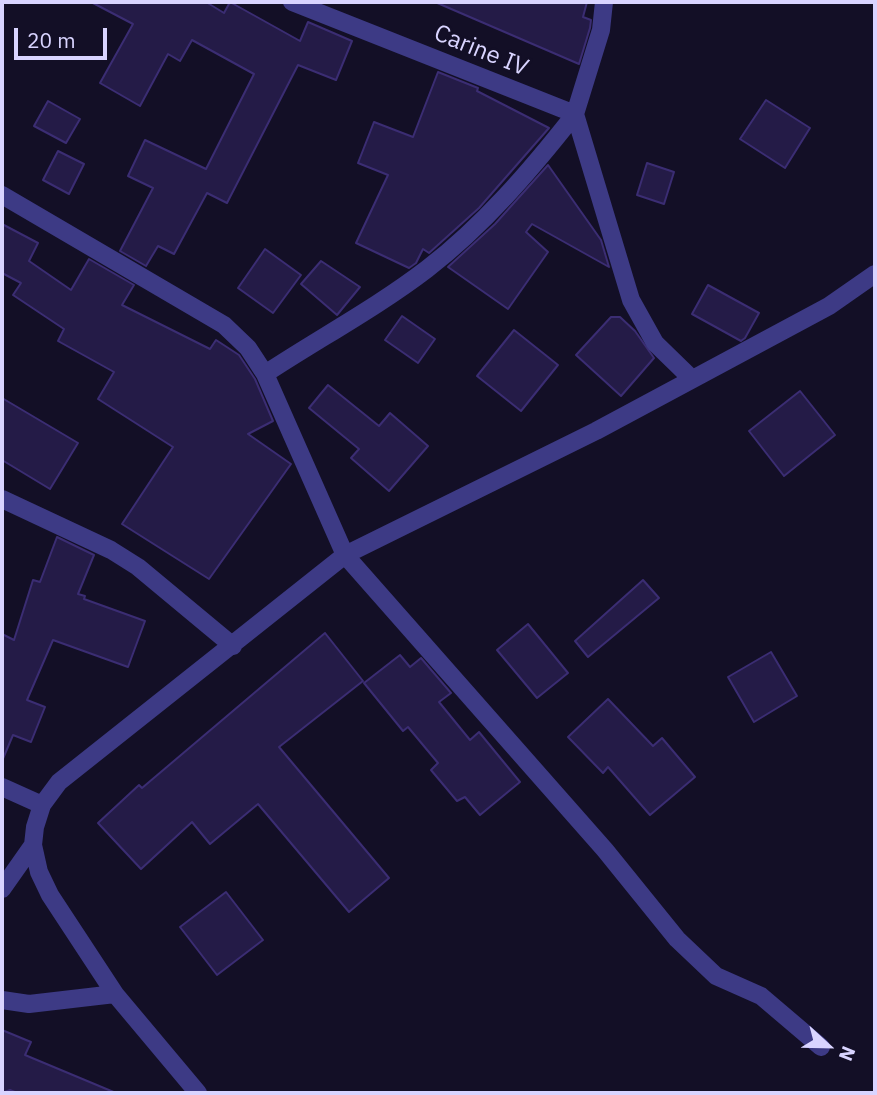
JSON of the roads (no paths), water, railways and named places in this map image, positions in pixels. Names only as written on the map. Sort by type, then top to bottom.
[{"type":"street","name":"Carine IV","points":[[292,2],[575,114]]},
{"type":"street","points":[[265,374],[427,269],[472,229],[533,166],[575,114],[601,30],[604,2]]},
{"type":"street","points":[[575,114],[631,300],[654,343],[692,379]]},
{"type":"street","points":[[2,195],[224,325],[248,348],[265,374],[345,555],[605,850],[677,939],[716,976],[761,996],[821,1047]]},
{"type":"street","points":[[2,889],[33,845],[42,805],[60,782],[345,555],[596,431],[829,306],[875,274]]},
{"type":"street","points":[[2,499],[129,562],[233,646]]},
{"type":"street","points":[[2,787],[42,805]]},
{"type":"street","points":[[33,845],[39,872],[50,895],[115,994],[198,1093]]},
{"type":"street","points":[[2,1000],[29,1004],[115,994]]}]
